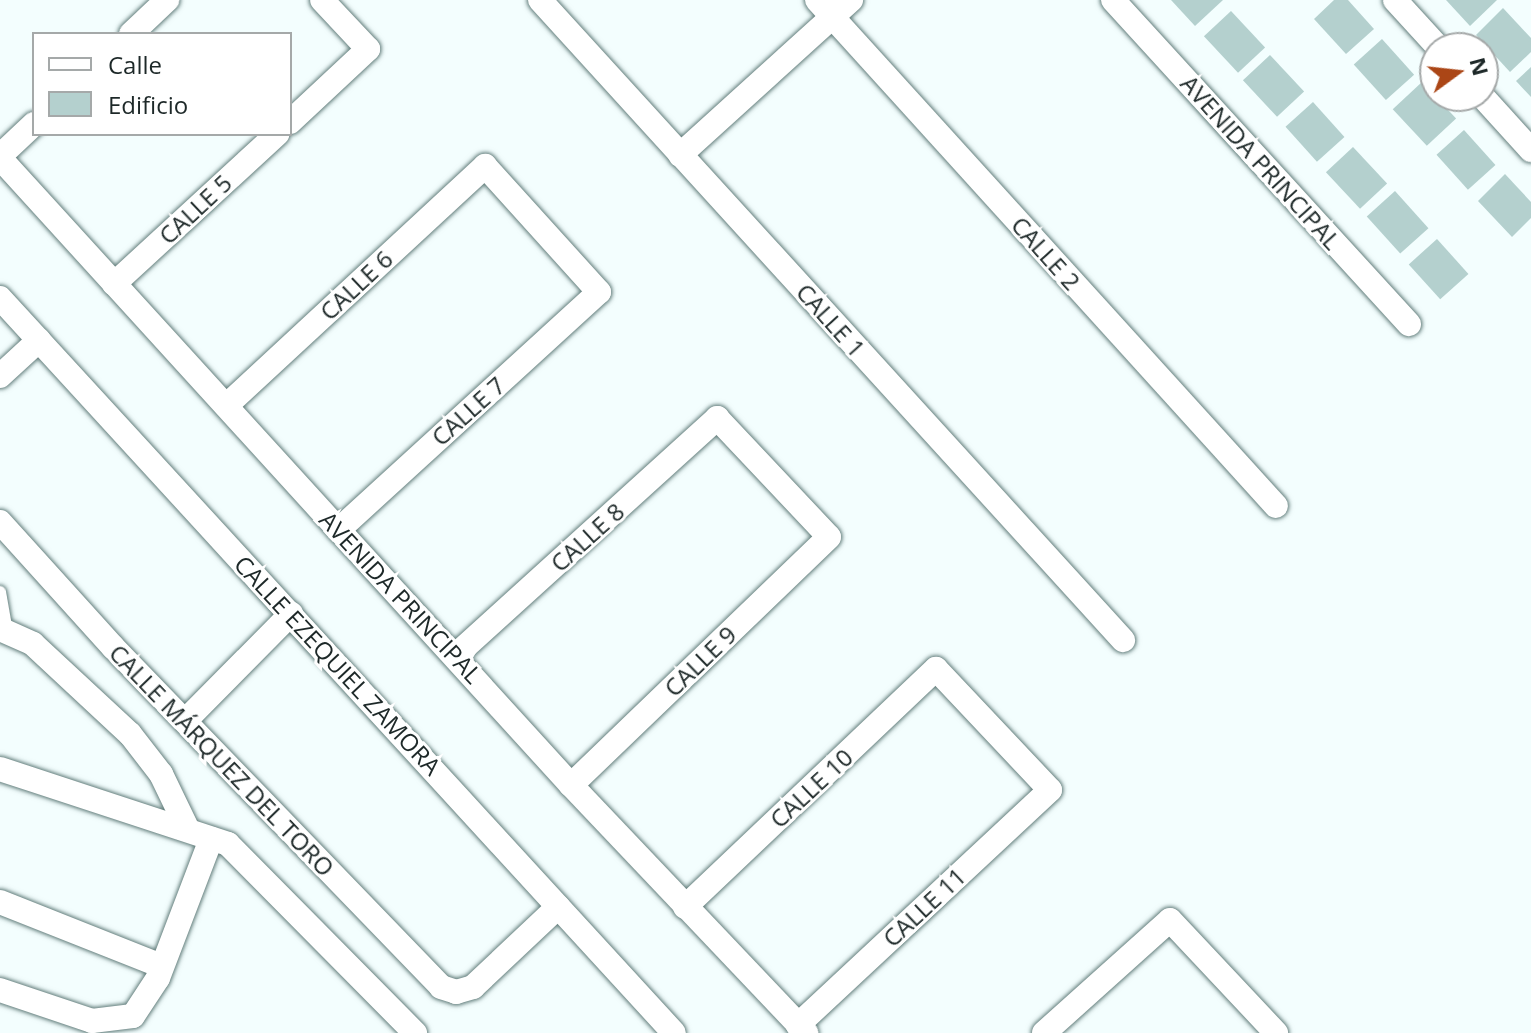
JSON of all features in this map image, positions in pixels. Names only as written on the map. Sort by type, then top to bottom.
[{"type":"street","points":[[133,32],[167,0]]},
{"type":"street","points":[[292,120],[368,49],[322,0]]},
{"type":"street","name":"CALLE 1","points":[[540,0],[1123,640]]},
{"type":"street","points":[[680,155],[825,8],[851,0]]},
{"type":"street","name":"AVENIDA PRINCIPAL","points":[[1113,0],[1409,324]]},
{"type":"street","points":[[1395,0],[1424,32]]},
{"type":"street","name":"CALLE 2","points":[[825,8],[1276,506]]},
{"type":"street","points":[[1497,112],[1531,150]]},
{"type":"street","points":[[0,157],[32,126]]},
{"type":"street","name":"CALLE 5","points":[[114,284],[275,136]]},
{"type":"street","name":"AVENIDA PRINCIPAL","points":[[0,157],[571,785],[802,1029]]},
{"type":"street","name":"CALLE 6","points":[[227,405],[485,166],[599,292]]},
{"type":"street","name":"CALLE 7","points":[[338,530],[599,292]]},
{"type":"street","name":"CALLE EZEQUIEL ZAMORA","points":[[0,298],[674,1033]]},
{"type":"street","points":[[0,376],[39,340]]},
{"type":"street","name":"CALLE 8","points":[[456,655],[717,418],[829,537]]},
{"type":"street","name":"CALLE MÁRQUEZ DEL TORO","points":[[0,522],[185,721],[450,992],[473,987],[558,907]]},
{"type":"street","name":"CALLE 9","points":[[571,785],[829,537]]},
{"type":"street","points":[[185,721],[291,614]]},
{"type":"street","points":[[4,631],[33,644],[130,734],[161,774],[187,828]]},
{"type":"street","name":"CALLE 10","points":[[685,907],[936,669],[1050,790]]},
{"type":"street","points":[[0,769],[187,828],[244,856],[415,1033]]},
{"type":"street","name":"CALLE 11","points":[[802,1029],[1050,790]]},
{"type":"street","points":[[0,990],[92,1021],[124,1020],[143,1004],[162,966],[211,839]]},
{"type":"street","points":[[0,902],[162,966]]},
{"type":"street","points":[[1044,1033],[1170,920],[1276,1033]]},
{"type":"lane","points":[[0,592],[4,631]]},
{"type":"building","points":[[1171,0],[1223,0],[1195,26]]},
{"type":"building","points":[[1334,0],[1348,0],[1374,29],[1346,54],[1314,19]]},
{"type":"building","points":[[1446,0],[1497,0],[1470,26]]},
{"type":"building","points":[[1503,8],[1531,38],[1531,52],[1510,72],[1499,60],[1499,32],[1479,32]]},
{"type":"building","points":[[1231,11],[1265,48],[1238,73],[1204,36]]},
{"type":"building","points":[[1382,39],[1414,75],[1386,100],[1354,64]]},
{"type":"building","points":[[1270,55],[1304,92],[1277,117],[1243,80]]},
{"type":"building","points":[[1531,67],[1531,97],[1516,81]]},
{"type":"building","points":[[1419,85],[1419,112],[1450,112],[1456,119],[1427,146],[1393,109]]},
{"type":"building","points":[[1313,102],[1344,137],[1317,162],[1286,127]]},
{"type":"building","points":[[1464,130],[1495,165],[1468,190],[1437,155]]},
{"type":"building","points":[[1353,147],[1387,184],[1360,209],[1326,172]]},
{"type":"building","points":[[1505,174],[1531,202],[1531,218],[1512,237],[1478,201]]},
{"type":"building","points":[[1395,191],[1428,228],[1400,254],[1367,216]]},
{"type":"building","points":[[1437,239],[1468,274],[1440,299],[1409,264]]}]
